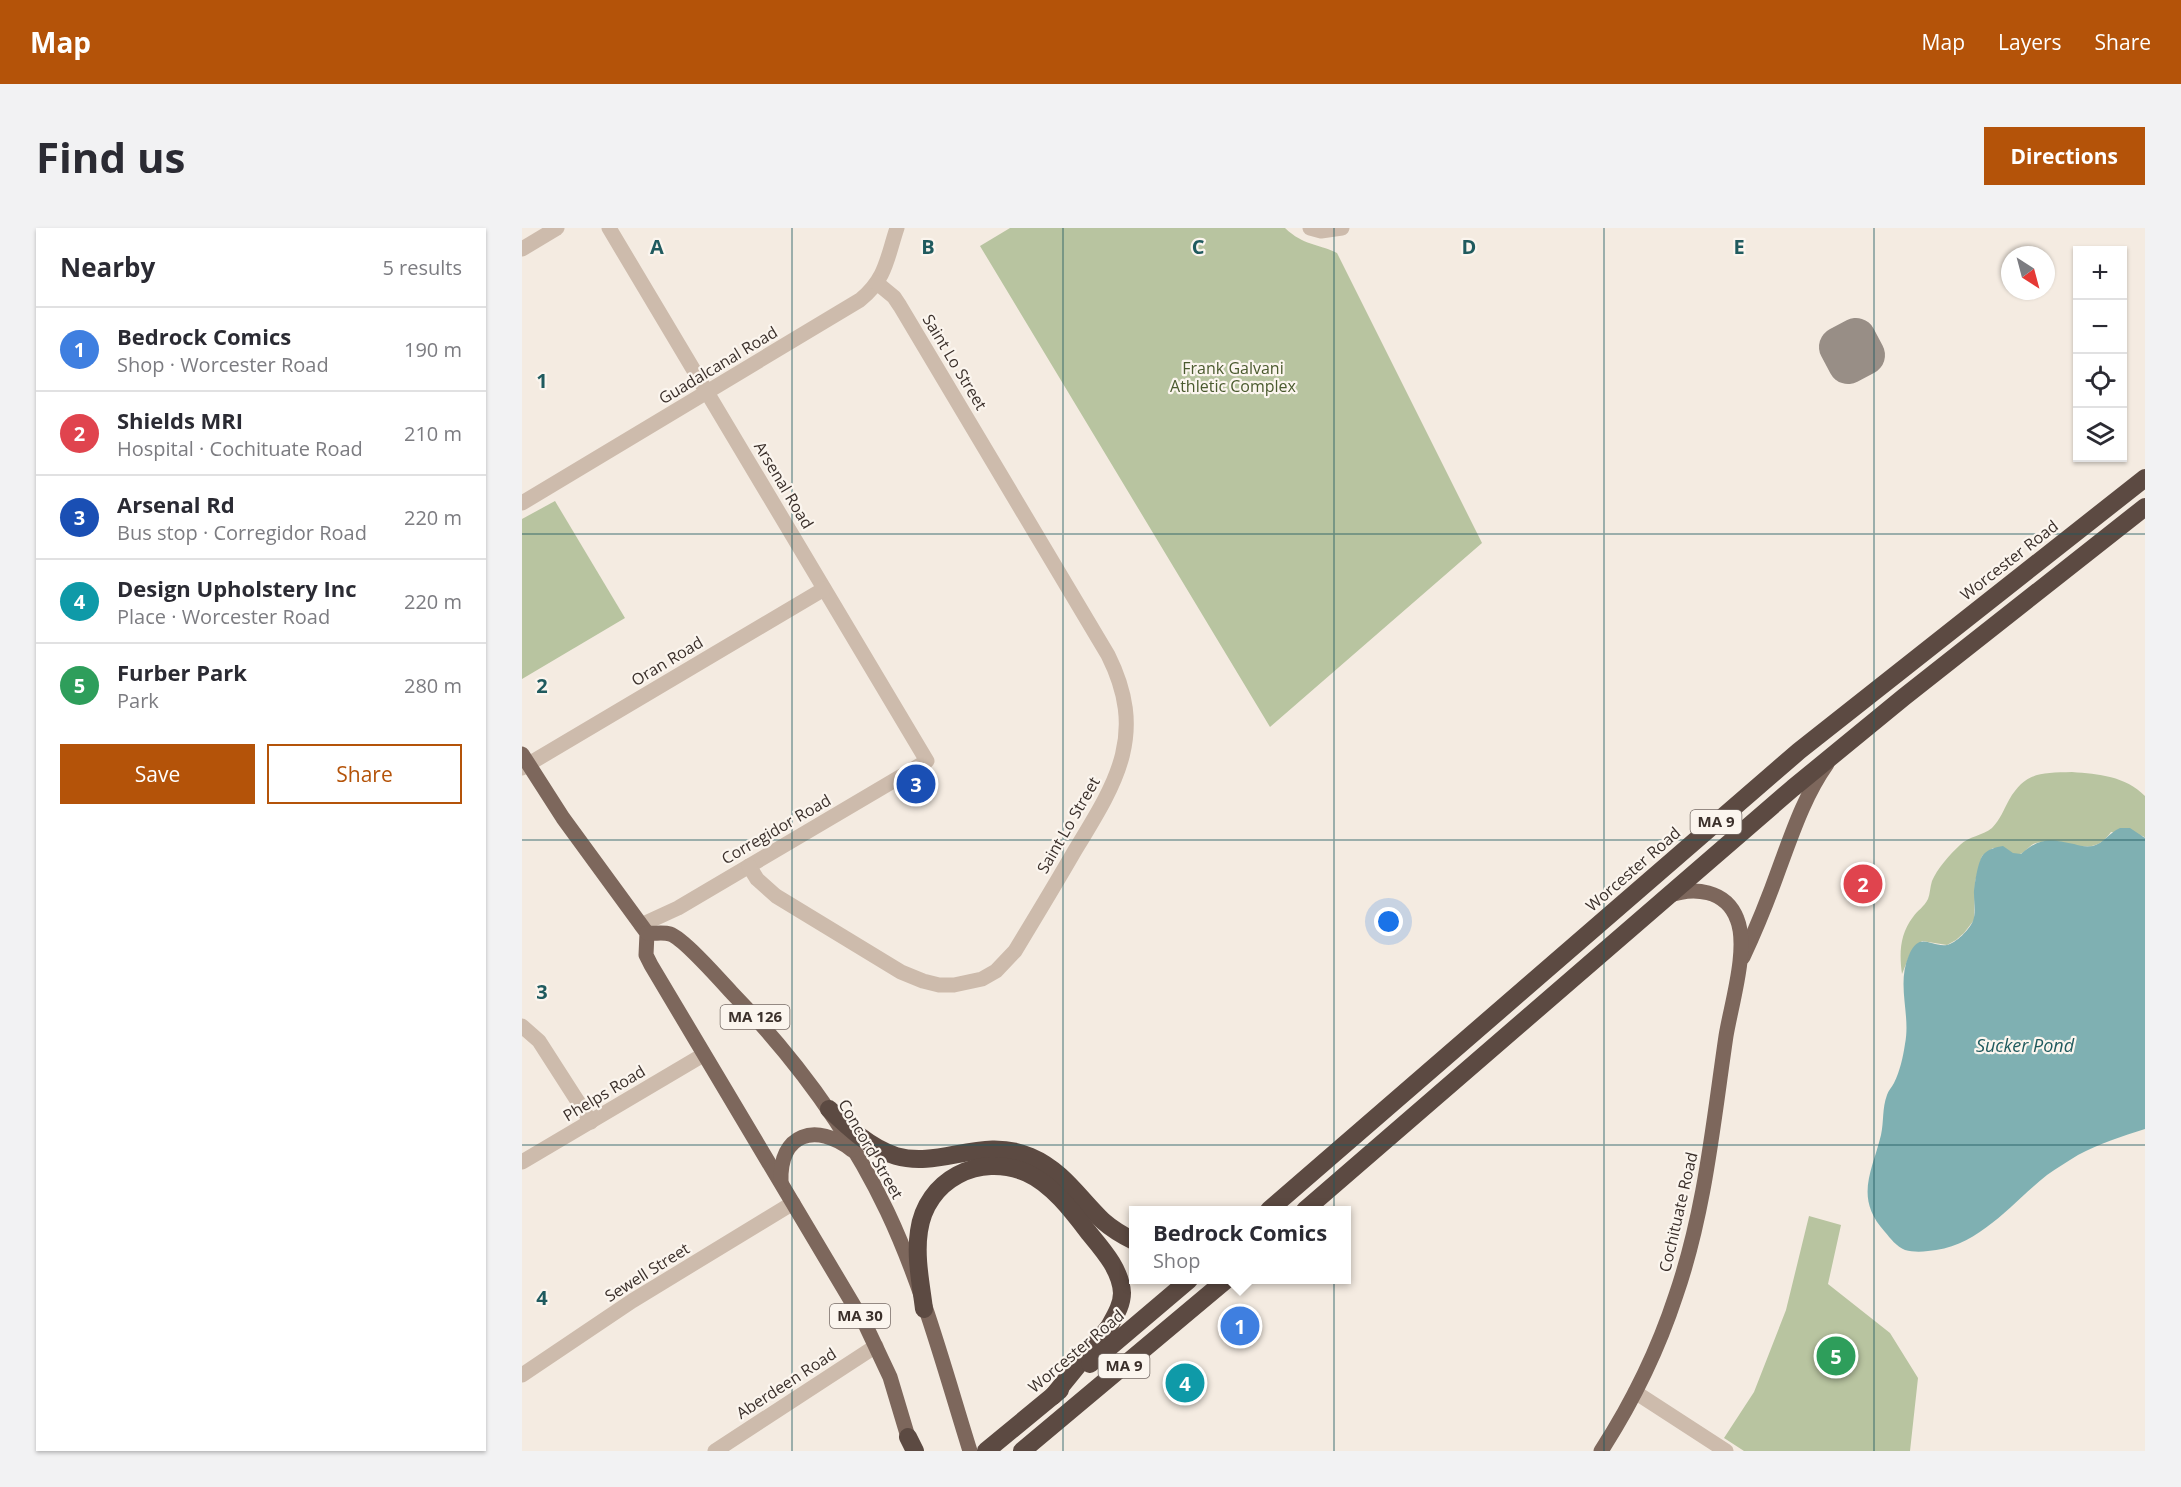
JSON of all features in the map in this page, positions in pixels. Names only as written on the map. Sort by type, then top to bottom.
[{"type":"highway","name":"Worcester Road","points":[[1274,1206],[1799,751],[2145,478]]},
{"type":"highway","name":"MA 9","points":[[1310,1206],[1835,752],[2145,507]]},
{"type":"highway","points":[[828,1109],[863,1138],[894,1155],[926,1159],[971,1150],[992,1149],[1031,1157],[1061,1177],[1103,1221],[1118,1233],[1129,1238]]},
{"type":"highway","points":[[924,1309],[918,1251],[919,1231],[924,1210],[935,1193],[948,1180],[967,1170],[988,1167],[1007,1168],[1027,1173],[1044,1184],[1102,1248],[1118,1277],[1122,1295],[1109,1327],[1053,1396]]},
{"type":"highway","points":[[1265,1206],[1301,1183]]},
{"type":"highway","name":"Worcester Road","points":[[986,1451],[1184,1284]]},
{"type":"highway","name":"MA 9","points":[[1022,1451],[1221,1284]]},
{"type":"main road","name":"Cochituate Road","points":[[1740,965],[1766,906],[1798,817],[1819,775],[1835,752]]},
{"type":"main road","points":[[524,762],[644,929],[646,955],[781,1183]]},
{"type":"main road","name":"Cochituate Road","points":[[1600,1451],[1635,1392],[1676,1298],[1698,1220],[1729,1018],[1740,965],[1740,927],[1731,908],[1721,898],[1712,893],[1700,891],[1677,892],[1668,896]]},
{"type":"main road","name":"Concord Street","points":[[644,929],[671,934],[698,958],[766,1029],[828,1109],[856,1154],[899,1239],[970,1451]]},
{"type":"main road","points":[[781,1183],[780,1167],[783,1154],[795,1142],[807,1135],[822,1134],[835,1138],[856,1154]]},
{"type":"main road","name":"MA 30","points":[[781,1183],[876,1346],[894,1388],[910,1446]]},
{"type":"street","points":[[522,249],[556,228]]},
{"type":"street","name":"Arsenal Road","points":[[609,228],[927,761]]},
{"type":"street","name":"Guadalcanal Road","points":[[522,503],[860,300],[877,283],[884,272],[897,228]]},
{"type":"street","points":[[1310,228],[1321,231],[1342,228]]},
{"type":"street","name":"Saint Lo Street","points":[[749,866],[757,879],[776,896],[911,977],[939,985],[968,983],[996,971],[1015,951],[1107,797],[1122,760],[1127,724],[1126,705],[1122,688],[1108,655],[900,306],[894,297],[877,283]]},
{"type":"street","name":"Oran Road","points":[[524,762],[824,589]]},
{"type":"street","name":"Corregidor Road","points":[[644,929],[927,761]]},
{"type":"street","points":[[522,1026],[539,1041],[591,1122]]},
{"type":"street","name":"Phelps Road","points":[[522,1162],[704,1055]]},
{"type":"street","name":"Sewell Street","points":[[522,1375],[632,1301],[793,1203]]},
{"type":"street","name":"Aberdeen Road","points":[[715,1451],[876,1346]]},
{"type":"street","points":[[1635,1392],[1726,1451]]},
{"type":"green space","name":"Frank Galvani Athletic Complex","points":[[1010,228],[1285,228],[1305,241],[1337,253],[1482,543],[1270,727],[980,246]]},
{"type":"green space","points":[[555,501],[625,618],[522,679],[522,519]]},
{"type":"green space","points":[[2072,772],[2102,775],[2120,780],[2145,796],[2145,838],[2111,832],[2103,841],[2092,846],[2043,842],[2034,844],[2017,855],[1993,848],[1982,856],[1975,882],[1974,920],[1964,933],[1947,945],[1922,941],[1910,954],[1902,974],[1901,951],[1905,930],[1929,897],[1934,876],[1948,857],[1964,842],[1992,828],[2015,791],[2028,779],[2036,775]]},
{"type":"green space","points":[[1809,1216],[1841,1225],[1828,1284],[1890,1333],[1918,1378],[1910,1451],[1744,1451],[1724,1438],[1754,1392],[1786,1310]]},
{"type":"water","name":"Sucker Pond","points":[[2120,828],[2130,828],[2145,838],[2145,1129],[2102,1144],[2070,1160],[2047,1175],[1992,1223],[1963,1242],[1946,1248],[1925,1251],[1902,1249],[1891,1240],[1876,1220],[1870,1208],[1868,1185],[1881,1135],[1885,1100],[1898,1074],[1904,1049],[1906,1022],[1904,977],[1909,955],[1913,948],[1921,942],[1951,944],[1969,928],[1974,918],[1974,890],[1978,868],[1981,858],[1987,851],[2003,846],[2013,853],[2021,854],[2028,848],[2046,841],[2093,846]]},
{"type":"taxiway","points":[[1856,338],[1865,355],[1848,364],[1839,347],[1856,338]]},
{"type":"place","name":"Arsenal Rd","points":[[916,784]]},
{"type":"place","name":"Shields MRI","points":[[1863,884]]},
{"type":"place","name":"Bedrock Comics","points":[[1240,1326]]},
{"type":"place","name":"Furber Park","points":[[1836,1356]]},
{"type":"place","name":"Design Upholstery Inc","points":[[1185,1383]]}]
